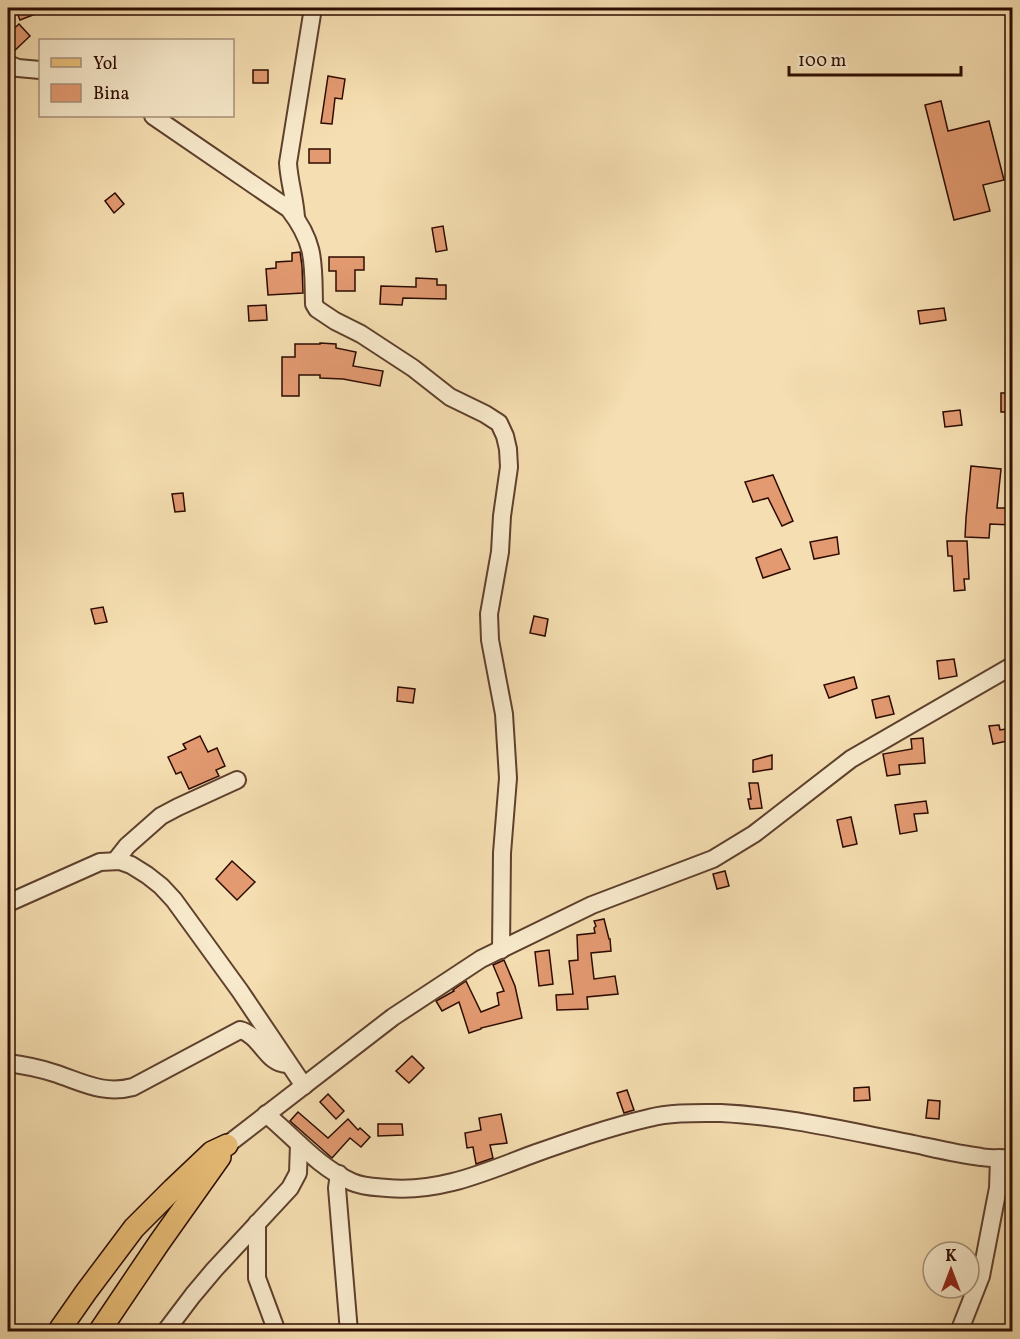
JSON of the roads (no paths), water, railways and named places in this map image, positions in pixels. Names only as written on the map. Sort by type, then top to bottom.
[{"type":"main road","points":[[58,1332],[134,1228],[212,1152],[226,1145]]},
{"type":"main road","points":[[99,1332],[218,1161],[226,1145]]},
{"type":"street","points":[[296,218],[296,204],[289,179],[288,163],[313,8]]},
{"type":"street","points":[[8,64],[18,68],[39,70]]},
{"type":"street","points":[[154,117],[289,209],[304,230],[310,244],[314,304],[317,309],[413,368],[450,397],[499,423],[505,436],[508,467],[500,552],[489,614],[490,640],[504,714],[508,778],[502,853],[501,950]]},
{"type":"street","points":[[226,1145],[393,1017],[481,959],[592,905],[713,859],[754,834],[851,759],[1012,666]]},
{"type":"street","points":[[116,860],[127,846],[161,816],[237,780]]},
{"type":"street","points":[[8,903],[100,862],[116,860],[131,865],[147,875],[174,900],[240,991],[304,1086]]},
{"type":"street","points":[[8,1063],[53,1072],[102,1089],[124,1089],[133,1087],[240,1030],[248,1032],[274,1061],[289,1064]]},
{"type":"street","points":[[266,1114],[315,1159],[352,1182],[369,1187],[410,1188],[442,1185],[463,1180],[577,1138],[651,1117],[679,1114],[720,1113],[772,1118],[981,1157],[1006,1158],[981,1276],[959,1332]]},
{"type":"street","points":[[165,1332],[193,1295],[290,1188],[298,1173],[299,1144]]},
{"type":"street","points":[[339,1174],[338,1188],[349,1332]]},
{"type":"street","points":[[257,1222],[257,1278],[277,1332]]}]
